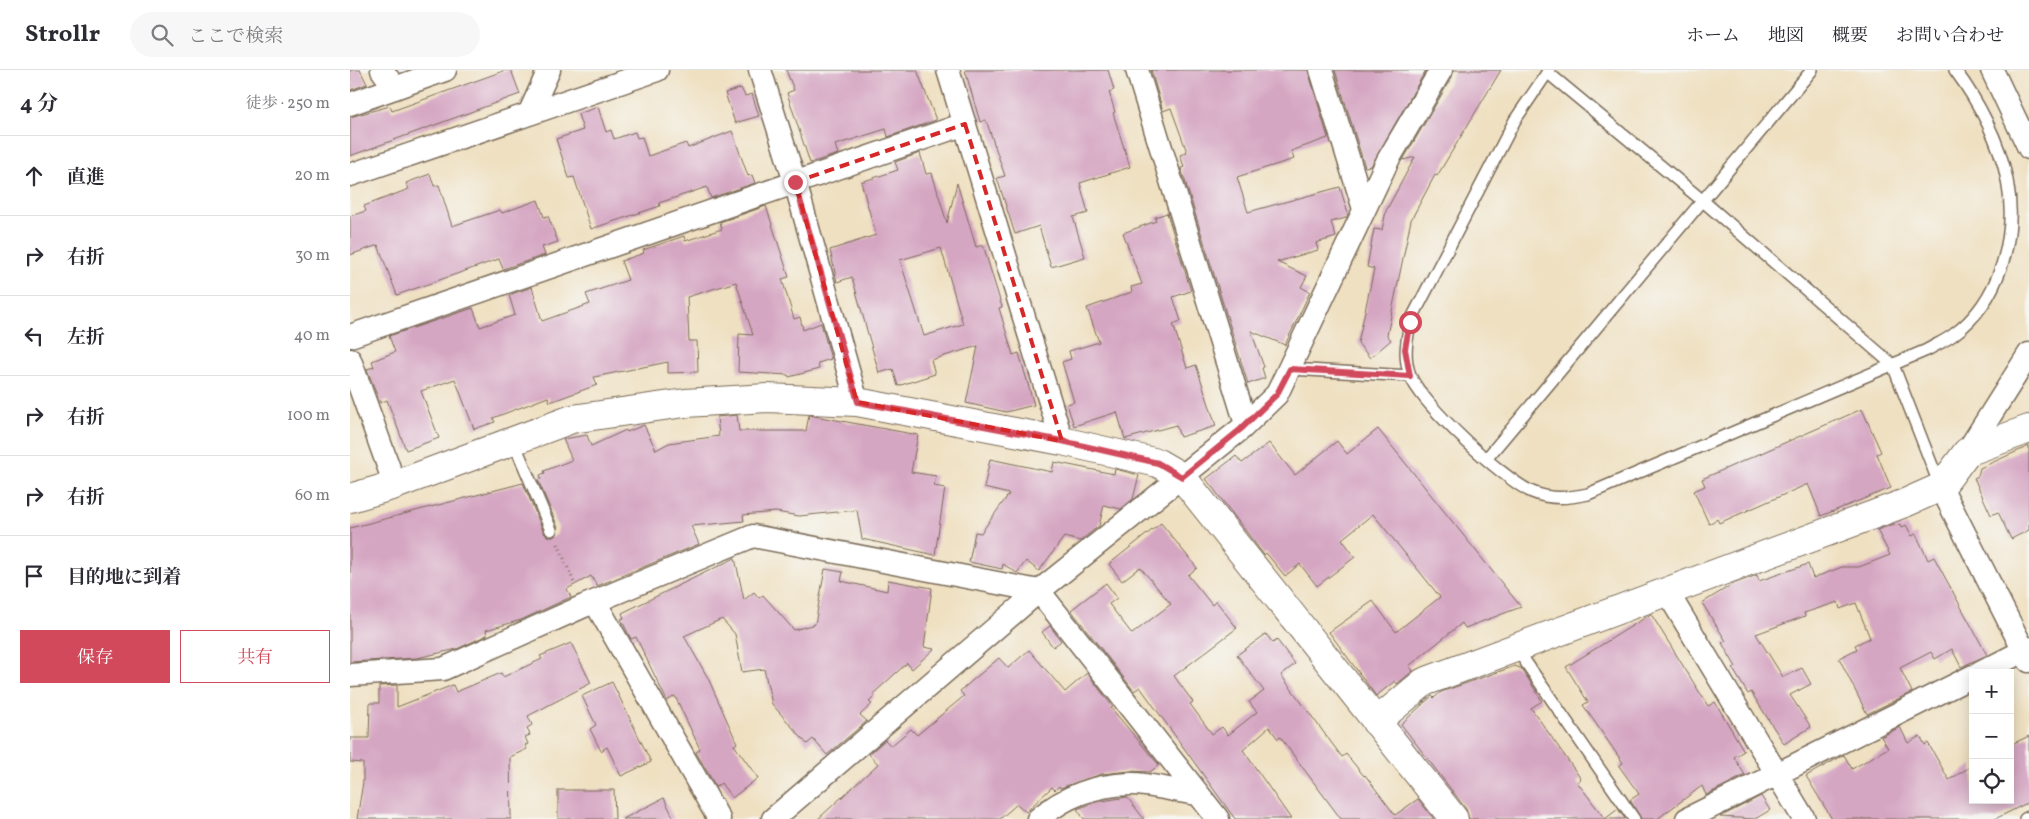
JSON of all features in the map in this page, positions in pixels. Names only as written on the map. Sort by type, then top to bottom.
[{"type":"street","points":[[350,104],[388,79],[445,70]]},
{"type":"street","points":[[529,114],[548,70]]},
{"type":"street","points":[[350,175],[657,70]]},
{"type":"street","points":[[760,70],[795,182],[858,402]]},
{"type":"street","points":[[948,70],[1062,441]]},
{"type":"street","points":[[1137,70],[1246,424]]},
{"type":"street","points":[[1321,70],[1364,209]]},
{"type":"street","points":[[774,819],[1039,591],[1182,477],[1246,424],[1277,394],[1388,160],[1441,70]]},
{"type":"street","points":[[1992,70],[2029,148]]},
{"type":"street","points":[[350,336],[964,124]]},
{"type":"street","points":[[1376,722],[1424,682],[1941,487],[1967,452],[2029,354]]},
{"type":"street","points":[[350,360],[395,485]]},
{"type":"street","points":[[350,498],[395,485],[572,419],[684,403],[767,398],[858,402],[1062,441],[1158,463],[1182,477],[1454,819]]},
{"type":"street","points":[[1967,452],[2029,429]]},
{"type":"street","points":[[1941,487],[2027,653],[1989,669]]},
{"type":"street","points":[[350,675],[443,669],[589,604],[754,536],[1039,591],[1218,819]]},
{"type":"street","points":[[1666,590],[1804,819]]},
{"type":"street","points":[[589,604],[719,819]]},
{"type":"street","points":[[1687,819],[1969,678]]},
{"type":"street","points":[[1038,819],[1065,798],[1099,788],[1131,784],[1198,794]]},
{"type":"lane","points":[[1487,458],[1812,70]]},
{"type":"lane","points":[[1941,487],[1893,365],[1703,201],[1548,71],[1516,120],[1410,322],[1405,349],[1410,376],[1427,401],[1446,423],[1510,478],[1532,492],[1561,499],[1588,494],[1893,365],[1927,350],[1954,335],[1973,317],[1990,293],[2002,267],[2008,237],[2009,208],[2004,171],[1987,125],[1956,70]]},
{"type":"lane","points":[[1290,369],[1410,376]]},
{"type":"lane","points":[[513,440],[551,530]]},
{"type":"lane","points":[[1516,648],[1634,819]]},
{"type":"lane","points":[[2025,819],[2029,817]]},
{"type":"path","points":[[551,530],[589,604]]},
{"type":"highlighted area","points":[[965,124],[1062,441],[857,402],[795,182]]},
{"type":"building","points":[[350,70],[360,70],[367,84],[350,90]]},
{"type":"building","points":[[506,70],[511,70],[520,94],[350,156],[350,117],[390,106],[392,111]]},
{"type":"building","points":[[786,70],[917,70],[936,120],[888,137],[886,129],[835,145],[838,154],[810,163],[787,93],[794,90]]},
{"type":"building","points":[[965,70],[1108,70],[1114,90],[1109,92],[1115,112],[1113,113],[1130,167],[1080,183],[1088,213],[1073,217],[1085,257],[1051,267],[1039,226],[1015,234],[997,178],[1005,176],[986,120],[980,122]]},
{"type":"building","points":[[1151,70],[1308,70],[1328,138],[1291,151],[1294,159],[1237,177],[1248,212],[1340,187],[1348,214],[1346,218],[1331,222],[1336,237],[1316,243],[1318,250],[1277,262],[1307,276],[1301,287],[1310,292],[1285,345],[1251,331],[1264,367],[1262,368],[1265,378],[1248,384],[1181,168],[1184,167],[1180,155],[1187,152],[1171,108],[1163,111]]},
{"type":"building","points":[[1335,70],[1426,70],[1371,166],[1365,167]]},
{"type":"building","points":[[1454,70],[1501,70],[1437,176],[1435,175],[1411,220],[1387,335],[1391,340],[1370,358],[1358,343],[1374,269],[1367,267],[1374,229],[1382,230],[1386,211],[1415,157],[1403,160],[1452,77]]},
{"type":"building","points":[[741,88],[745,96],[752,94],[759,116],[735,123],[725,93]]},
{"type":"building","points":[[598,107],[606,132],[611,130],[614,139],[635,132],[637,138],[642,137],[648,156],[686,143],[688,148],[732,131],[748,176],[752,175],[755,183],[711,198],[707,187],[659,203],[660,206],[591,229],[574,177],[569,178],[556,139],[583,130],[578,114]]},
{"type":"building","points":[[920,153],[926,174],[932,173],[947,223],[957,183],[976,247],[983,245],[1002,307],[999,308],[1013,355],[1019,353],[1034,405],[1006,412],[966,403],[978,346],[931,360],[935,374],[898,386],[893,369],[879,373],[852,277],[837,282],[830,250],[876,235],[861,182],[898,170],[895,162]],"holes":[[[941,248],[963,324],[924,336],[900,260]]]},
{"type":"building","points":[[430,174],[434,186],[439,185],[452,226],[500,210],[502,213],[538,200],[544,217],[548,216],[558,242],[542,247],[545,255],[503,269],[499,259],[397,295],[378,245],[350,255],[350,216],[366,211],[364,206],[409,189],[406,183]]},
{"type":"building","points":[[766,206],[789,277],[782,279],[794,319],[800,317],[803,330],[821,323],[831,359],[818,363],[819,369],[789,377],[788,375],[738,372],[739,334],[753,335],[736,282],[687,297],[689,341],[697,341],[698,372],[668,373],[668,362],[594,377],[597,385],[550,402],[548,397],[493,418],[495,422],[474,429],[455,379],[421,391],[439,438],[406,450],[387,400],[380,403],[367,369],[374,367],[372,361],[395,352],[389,336],[473,308],[480,327],[515,315],[509,295],[532,287],[542,321],[590,304],[586,294],[628,280],[621,261],[644,253],[643,250],[684,236],[685,241],[722,229],[720,222]]},
{"type":"building","points":[[1167,213],[1191,291],[1173,297],[1181,321],[1173,324],[1187,368],[1196,365],[1216,426],[1180,437],[1176,425],[1125,439],[1117,412],[1074,426],[1067,404],[1074,402],[1062,362],[1071,359],[1069,351],[1099,342],[1087,308],[1132,292],[1131,287],[1142,284],[1123,233],[1156,221],[1155,217]]},
{"type":"building","points":[[1862,409],[1881,452],[1877,454],[1891,488],[1821,516],[1808,484],[1719,523],[1717,519],[1709,524],[1694,491],[1705,486],[1702,479]]},
{"type":"building","points":[[737,415],[739,431],[806,431],[809,415],[918,435],[911,472],[936,476],[934,486],[945,488],[935,555],[862,539],[857,510],[799,516],[776,512],[743,515],[744,521],[691,526],[699,544],[597,586],[591,576],[567,589],[571,597],[521,620],[486,630],[487,635],[457,649],[417,658],[350,662],[350,528],[523,483],[544,533],[547,536],[553,537],[557,534],[558,527],[538,480],[541,479],[540,475],[545,473],[544,471],[572,460],[563,439],[587,435],[591,446],[626,430],[627,432],[644,425],[656,450],[669,443],[719,436],[717,417]]},
{"type":"building","points":[[1378,429],[1521,607],[1465,628],[1462,623],[1409,666],[1413,671],[1397,684],[1395,681],[1376,696],[1329,632],[1373,601],[1396,632],[1440,597],[1373,514],[1342,539],[1355,557],[1317,586],[1300,564],[1285,576],[1266,553],[1264,555],[1206,479],[1236,456],[1242,463],[1269,443],[1295,475],[1337,441],[1347,454]]},
{"type":"building","points":[[2029,446],[2029,530],[2011,539],[1998,512],[1991,515],[1974,478],[1978,476],[1980,468]]},
{"type":"building","points":[[990,459],[1052,472],[1054,462],[1114,474],[1115,469],[1139,475],[1133,499],[1121,509],[1104,505],[1099,526],[1080,541],[1064,537],[1039,571],[1026,561],[1017,573],[1003,564],[1002,569],[969,562],[975,532],[981,533],[1009,494],[984,488]]},
{"type":"building","points":[[1161,523],[1197,568],[1188,575],[1212,605],[1216,601],[1237,628],[1174,676],[1193,702],[1190,704],[1212,734],[1222,727],[1228,735],[1257,712],[1249,702],[1264,691],[1237,655],[1266,634],[1273,643],[1277,640],[1295,664],[1281,675],[1342,757],[1346,754],[1365,775],[1395,815],[1418,799],[1434,819],[1341,819],[1280,737],[1278,739],[1269,727],[1243,750],[1291,819],[1235,819],[1140,687],[1134,691],[1071,610],[1106,583],[1117,598],[1109,604],[1132,634],[1171,604],[1140,567],[1122,581],[1109,564]]},
{"type":"building","points":[[1894,524],[1896,526],[1900,524],[1901,528],[1906,525],[1912,536],[1916,534],[1928,560],[1934,557],[1987,655],[1961,667],[1952,649],[1935,659],[1931,652],[1900,668],[1912,692],[1867,714],[1839,658],[1857,649],[1855,645],[1870,638],[1856,603],[1840,609],[1838,602],[1804,613],[1805,616],[1756,634],[1783,677],[1802,668],[1811,684],[1790,695],[1811,727],[1784,744],[1751,692],[1748,694],[1733,669],[1736,667],[1722,643],[1726,641],[1702,603],[1733,584],[1757,575],[1759,581],[1808,564],[1813,578],[1842,567],[1859,567],[1890,555],[1877,530]]},
{"type":"building","points":[[735,558],[744,600],[754,592],[759,598],[763,595],[794,630],[815,624],[825,569],[843,572],[841,581],[887,591],[888,580],[932,588],[924,647],[934,649],[912,669],[907,663],[873,694],[875,696],[869,702],[872,704],[860,715],[867,721],[827,755],[813,739],[807,744],[772,704],[764,669],[742,672],[735,634],[722,619],[684,636],[708,678],[737,743],[734,745],[758,778],[732,798],[721,783],[716,787],[696,752],[700,749],[675,696],[667,701],[636,637],[631,639],[621,619],[624,618],[622,613]]},
{"type":"building","points":[[1651,614],[1708,706],[1715,702],[1744,751],[1734,757],[1745,775],[1706,795],[1702,786],[1657,819],[1641,819],[1630,800],[1639,794],[1619,766],[1623,763],[1583,705],[1588,702],[1566,667]]},
{"type":"building","points":[[1050,626],[1061,641],[1053,647],[1042,632]]},
{"type":"building","points":[[571,643],[591,683],[528,716],[532,725],[527,728],[530,735],[525,737],[528,744],[525,745],[527,749],[510,757],[511,819],[357,819],[363,782],[363,763],[350,762],[350,738],[369,738],[370,703],[379,703],[379,686],[397,685],[397,707],[453,685],[456,692],[501,673],[503,677],[542,659],[540,656]]},
{"type":"building","points":[[1029,650],[1065,692],[1087,673],[1113,707],[1111,708],[1159,765],[1150,772],[1130,771],[1102,774],[1060,788],[1059,786],[1055,790],[1052,787],[1026,812],[1017,804],[1000,819],[818,819],[878,764],[869,754],[885,740],[891,746],[911,729],[917,735],[964,696],[960,691],[999,658],[1008,668]]},
{"type":"building","points":[[1515,666],[1522,669],[1542,701],[1531,708],[1581,779],[1577,782],[1605,819],[1469,819],[1466,809],[1401,724],[1432,696],[1434,698],[1441,692]]},
{"type":"building","points":[[612,682],[651,762],[621,776],[607,747],[601,751],[590,729],[596,725],[582,696]]},
{"type":"building","points":[[1900,727],[1908,743],[1920,736],[1925,745],[1928,743],[1949,780],[1969,768],[1969,804],[2014,804],[2014,743],[2029,736],[2029,802],[1995,819],[1832,819],[1806,776],[1844,755],[1852,769],[1888,748],[1881,737]]},
{"type":"building","points":[[558,790],[614,790],[615,819],[558,819]]},
{"type":"building","points":[[1761,796],[1770,810],[1755,819],[1720,817]]},
{"type":"building","points":[[1127,797],[1144,819],[1084,819],[1077,809],[1096,802]]},
{"type":"building","points":[[664,798],[674,819],[623,819]]},
{"type":"building","points":[[1618,809],[1625,819],[1605,819]]},
{"type":"route","points":[[795,182],[858,402],[1062,441],[1158,463],[1182,477],[1241,429],[1277,394],[1290,369],[1410,376],[1406,364],[1405,349],[1410,322]]}]
